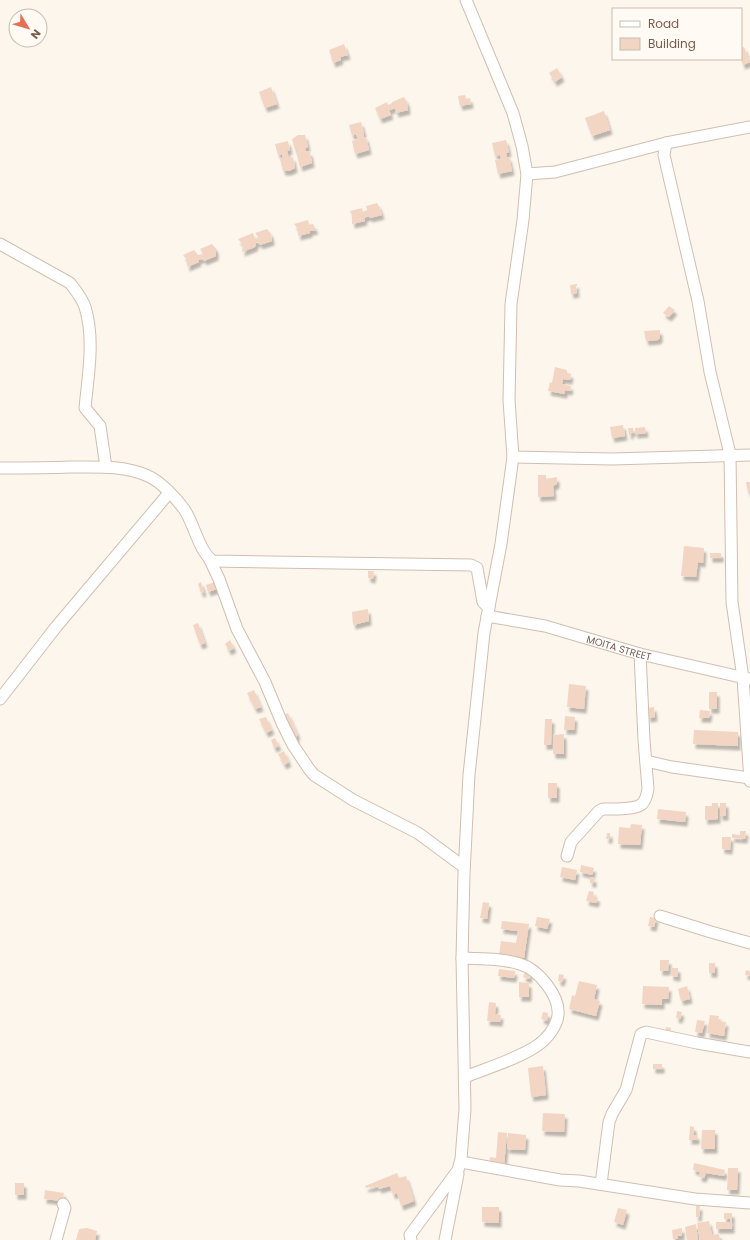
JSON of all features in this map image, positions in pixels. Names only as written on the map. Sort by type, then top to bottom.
[{"type":"street","points":[[445,1240],[459,1166],[465,1109],[462,958],[464,867],[469,775],[484,633],[502,544],[512,457],[509,400],[511,304],[523,220],[527,174],[522,146],[513,112],[466,0]]},
{"type":"street","points":[[527,174],[555,172],[666,143],[750,127]]},
{"type":"street","points":[[666,143],[664,155],[698,301],[710,372],[730,454],[732,602],[746,679],[750,781]]},
{"type":"street","points":[[0,244],[70,284],[78,294],[84,306],[89,325],[90,345],[85,408],[100,426],[106,467]]},
{"type":"street","points":[[512,457],[612,459],[750,454]]},
{"type":"street","points":[[0,468],[106,467],[134,471],[149,476],[160,483],[188,515],[206,555],[209,558],[219,579],[237,629],[266,682],[282,723],[309,769],[314,775],[353,800],[418,833],[464,867]]},
{"type":"street","points":[[0,699],[56,627],[169,493]]},
{"type":"street","points":[[209,558],[213,561],[467,564],[477,568],[483,602],[488,612]]},
{"type":"street","name":"MOITA STREET","points":[[488,612],[546,626],[640,654],[746,679]]},
{"type":"street","points":[[567,856],[571,842],[599,811],[603,809],[630,808],[642,804],[647,796],[648,789],[640,654]]},
{"type":"street","points":[[646,761],[672,767],[750,778]]},
{"type":"street","points":[[660,916],[750,943]]},
{"type":"street","points":[[462,958],[507,960],[521,964],[533,970],[555,997],[558,1015],[551,1033],[539,1044],[526,1052],[465,1077]]},
{"type":"street","points":[[601,1184],[609,1122],[626,1090],[641,1034],[646,1032],[750,1052]]},
{"type":"street","points":[[459,1166],[601,1184],[695,1199],[750,1203]]},
{"type":"street","points":[[408,1238],[459,1166]]},
{"type":"street","points":[[56,1240],[65,1208],[63,1204]]},
{"type":"building","points":[[344,44],[348,55],[340,57],[341,60],[333,63],[329,50]]},
{"type":"building","points":[[744,47],[750,62],[743,65],[741,60],[742,48]]},
{"type":"building","points":[[557,68],[562,77],[555,82],[549,73]]},
{"type":"building","points":[[271,87],[277,104],[265,108],[259,92]]},
{"type":"building","points":[[465,95],[466,99],[470,98],[471,104],[460,106],[458,96]]},
{"type":"building","points":[[404,97],[407,102],[408,110],[396,113],[395,108],[389,110],[391,115],[380,119],[375,108],[387,102],[388,105]]},
{"type":"building","points":[[604,111],[610,130],[592,136],[585,118]]},
{"type":"building","points":[[361,122],[363,134],[364,137],[366,137],[369,150],[355,154],[352,141],[358,139],[356,134],[352,136],[349,125]]},
{"type":"building","points":[[298,135],[305,135],[308,147],[305,148],[306,151],[310,152],[312,163],[300,167],[297,150],[295,150],[292,139]]},
{"type":"building","points":[[506,140],[509,152],[506,153],[507,157],[509,157],[512,171],[498,174],[495,160],[501,159],[500,155],[495,156],[492,143]]},
{"type":"building","points":[[288,141],[290,150],[287,151],[289,158],[293,157],[295,168],[289,171],[283,171],[280,159],[283,158],[282,154],[278,155],[275,144]]},
{"type":"building","points":[[377,203],[382,215],[370,218],[369,216],[364,218],[365,221],[352,224],[352,216],[350,211],[362,208],[363,212],[367,210],[366,206]]},
{"type":"building","points":[[308,220],[309,225],[313,224],[316,230],[298,236],[298,229],[294,224]]},
{"type":"building","points":[[267,229],[271,234],[272,241],[260,245],[259,242],[256,243],[255,247],[242,252],[243,245],[238,239],[253,233],[255,239],[259,238],[255,233]]},
{"type":"building","points":[[212,244],[216,249],[216,256],[204,261],[203,258],[198,260],[199,262],[187,267],[187,260],[183,255],[194,250],[198,255],[203,254],[200,249]]},
{"type":"building","points":[[577,284],[577,293],[571,294],[570,285]]},
{"type":"building","points":[[669,306],[675,310],[669,317],[663,313]]},
{"type":"building","points":[[660,330],[660,338],[658,340],[646,341],[644,331]]},
{"type":"building","points":[[555,367],[567,370],[567,373],[571,374],[570,380],[563,379],[562,384],[571,386],[570,391],[565,390],[565,394],[548,391],[550,382],[552,383]]},
{"type":"building","points":[[623,425],[625,436],[612,438],[610,427]]},
{"type":"building","points":[[645,427],[646,433],[635,434],[635,428]]},
{"type":"building","points":[[628,428],[633,428],[634,432],[631,432],[631,435],[629,435]]},
{"type":"building","points":[[538,475],[546,475],[546,479],[557,477],[557,484],[553,486],[554,496],[538,497]]},
{"type":"building","points":[[746,482],[750,482],[750,493],[748,493]]},
{"type":"building","points":[[684,546],[704,548],[703,563],[698,562],[696,577],[681,576]]},
{"type":"building","points":[[710,553],[721,553],[721,558],[710,558]]},
{"type":"building","points":[[368,571],[374,571],[373,579],[368,578]]},
{"type":"building","points":[[201,582],[204,592],[201,593],[198,584]]},
{"type":"building","points":[[215,582],[217,589],[208,592],[206,585]]},
{"type":"building","points":[[368,609],[369,621],[353,625],[352,612]]},
{"type":"building","points":[[198,623],[205,643],[200,645],[193,625]]},
{"type":"building","points":[[230,640],[234,648],[229,651],[225,644]]},
{"type":"building","points":[[569,684],[586,686],[584,709],[567,707]]},
{"type":"building","points":[[254,690],[261,707],[255,709],[247,693]]},
{"type":"building","points":[[709,692],[717,692],[717,709],[709,709]]},
{"type":"building","points":[[654,707],[655,717],[648,718],[647,708]]},
{"type":"building","points":[[700,710],[710,711],[709,718],[699,718]]},
{"type":"building","points":[[288,713],[298,735],[296,736],[297,739],[292,741],[282,716]]},
{"type":"building","points":[[565,716],[575,717],[574,730],[564,730]]},
{"type":"building","points":[[266,717],[272,730],[266,733],[259,719]]},
{"type":"building","points":[[545,719],[552,719],[551,745],[544,745]]},
{"type":"building","points":[[694,730],[738,732],[738,746],[693,744]]},
{"type":"building","points":[[564,734],[564,754],[553,754],[553,735]]},
{"type":"building","points":[[275,738],[279,746],[274,748],[271,740]]},
{"type":"building","points":[[284,751],[289,762],[284,765],[278,754]]},
{"type":"building","points":[[548,783],[557,783],[557,798],[548,798]]},
{"type":"building","points":[[712,803],[718,803],[718,819],[705,820],[705,806],[712,806]]},
{"type":"building","points":[[720,803],[726,803],[726,816],[720,816]]},
{"type":"building","points":[[658,809],[686,812],[685,822],[657,819]]},
{"type":"building","points":[[631,824],[642,825],[640,845],[618,844],[619,827],[630,828]]},
{"type":"building","points":[[740,831],[746,831],[745,839],[732,838],[732,834],[740,835]]},
{"type":"building","points":[[607,833],[610,833],[610,839],[606,839]]},
{"type":"building","points":[[722,837],[731,837],[730,850],[722,849]]},
{"type":"building","points":[[581,865],[594,868],[592,875],[580,872]]},
{"type":"building","points":[[562,867],[577,870],[575,880],[560,877]]},
{"type":"building","points":[[590,877],[594,878],[594,883],[590,883]]},
{"type":"building","points":[[589,891],[594,892],[593,896],[598,898],[596,903],[586,901]]},
{"type":"building","points":[[483,902],[489,903],[487,919],[480,918]]},
{"type":"building","points":[[537,917],[550,919],[547,929],[535,926]]},
{"type":"building","points":[[650,917],[656,918],[654,927],[648,926]]},
{"type":"building","points":[[502,921],[529,924],[524,958],[499,955],[501,941],[516,943],[518,931],[501,929]]},
{"type":"building","points":[[660,960],[669,960],[668,971],[660,971]]},
{"type":"building","points":[[709,963],[715,963],[715,973],[709,973]]},
{"type":"building","points":[[671,968],[678,968],[678,977],[671,976]]},
{"type":"building","points":[[499,969],[515,971],[514,978],[498,976]]},
{"type":"building","points":[[746,970],[750,971],[750,976],[745,975]]},
{"type":"building","points":[[525,972],[530,973],[529,979],[523,977]]},
{"type":"building","points":[[559,974],[564,975],[562,982],[558,981]]},
{"type":"building","points":[[579,981],[597,985],[594,999],[600,1001],[596,1016],[569,1009],[572,995],[575,996]]},
{"type":"building","points":[[519,982],[529,983],[529,997],[519,997]]},
{"type":"building","points":[[643,986],[669,987],[668,999],[662,999],[662,1005],[642,1004]]},
{"type":"building","points":[[687,986],[690,999],[681,1001],[678,989]]},
{"type":"building","points":[[489,1002],[496,1003],[495,1014],[501,1015],[500,1022],[487,1021]]},
{"type":"building","points":[[677,1011],[682,1012],[680,1019],[676,1018]]},
{"type":"building","points":[[543,1012],[548,1013],[547,1021],[541,1019]]},
{"type":"building","points":[[710,1015],[719,1016],[718,1021],[726,1022],[724,1036],[707,1033]]},
{"type":"building","points":[[697,1020],[705,1021],[702,1033],[695,1032]]},
{"type":"building","points":[[666,1027],[671,1028],[670,1033],[665,1033]]},
{"type":"building","points":[[653,1064],[662,1064],[662,1069],[653,1069]]},
{"type":"building","points":[[543,1066],[546,1095],[531,1097],[528,1068]]},
{"type":"building","points":[[543,1113],[565,1114],[564,1132],[542,1131]]},
{"type":"building","points":[[690,1126],[694,1127],[694,1135],[697,1135],[697,1140],[689,1140]]},
{"type":"building","points":[[702,1130],[715,1130],[715,1149],[701,1149]]},
{"type":"building","points":[[498,1132],[507,1133],[504,1166],[489,1165],[490,1157],[496,1158]]},
{"type":"building","points":[[508,1133],[526,1135],[525,1150],[507,1149]]},
{"type":"building","points":[[694,1163],[725,1170],[724,1176],[706,1173],[704,1178],[699,1177],[700,1172],[693,1170]]},
{"type":"building","points":[[728,1168],[738,1168],[737,1190],[727,1190]]},
{"type":"building","points":[[397,1173],[399,1178],[406,1176],[414,1201],[401,1206],[397,1193],[393,1195],[390,1186],[379,1189],[378,1186],[366,1188],[365,1186]]},
{"type":"building","points":[[15,1183],[24,1183],[24,1195],[15,1195]]},
{"type":"building","points":[[45,1190],[64,1193],[62,1201],[44,1199]]},
{"type":"building","points":[[696,1206],[700,1206],[699,1217],[696,1217]]},
{"type":"building","points":[[482,1207],[499,1207],[499,1223],[482,1222]]},
{"type":"building","points":[[618,1208],[627,1210],[623,1225],[614,1222]]},
{"type":"building","points":[[724,1213],[732,1213],[732,1229],[716,1229],[716,1222],[730,1222],[730,1219],[724,1219]]},
{"type":"building","points":[[709,1221],[712,1235],[719,1234],[720,1240],[700,1240],[697,1223]]},
{"type":"building","points":[[696,1224],[698,1240],[687,1240],[685,1227]]},
{"type":"building","points":[[87,1228],[97,1231],[95,1240],[76,1240],[79,1229]]},
{"type":"building","points":[[682,1228],[682,1236],[677,1236],[678,1239],[673,1239],[672,1230]]}]
